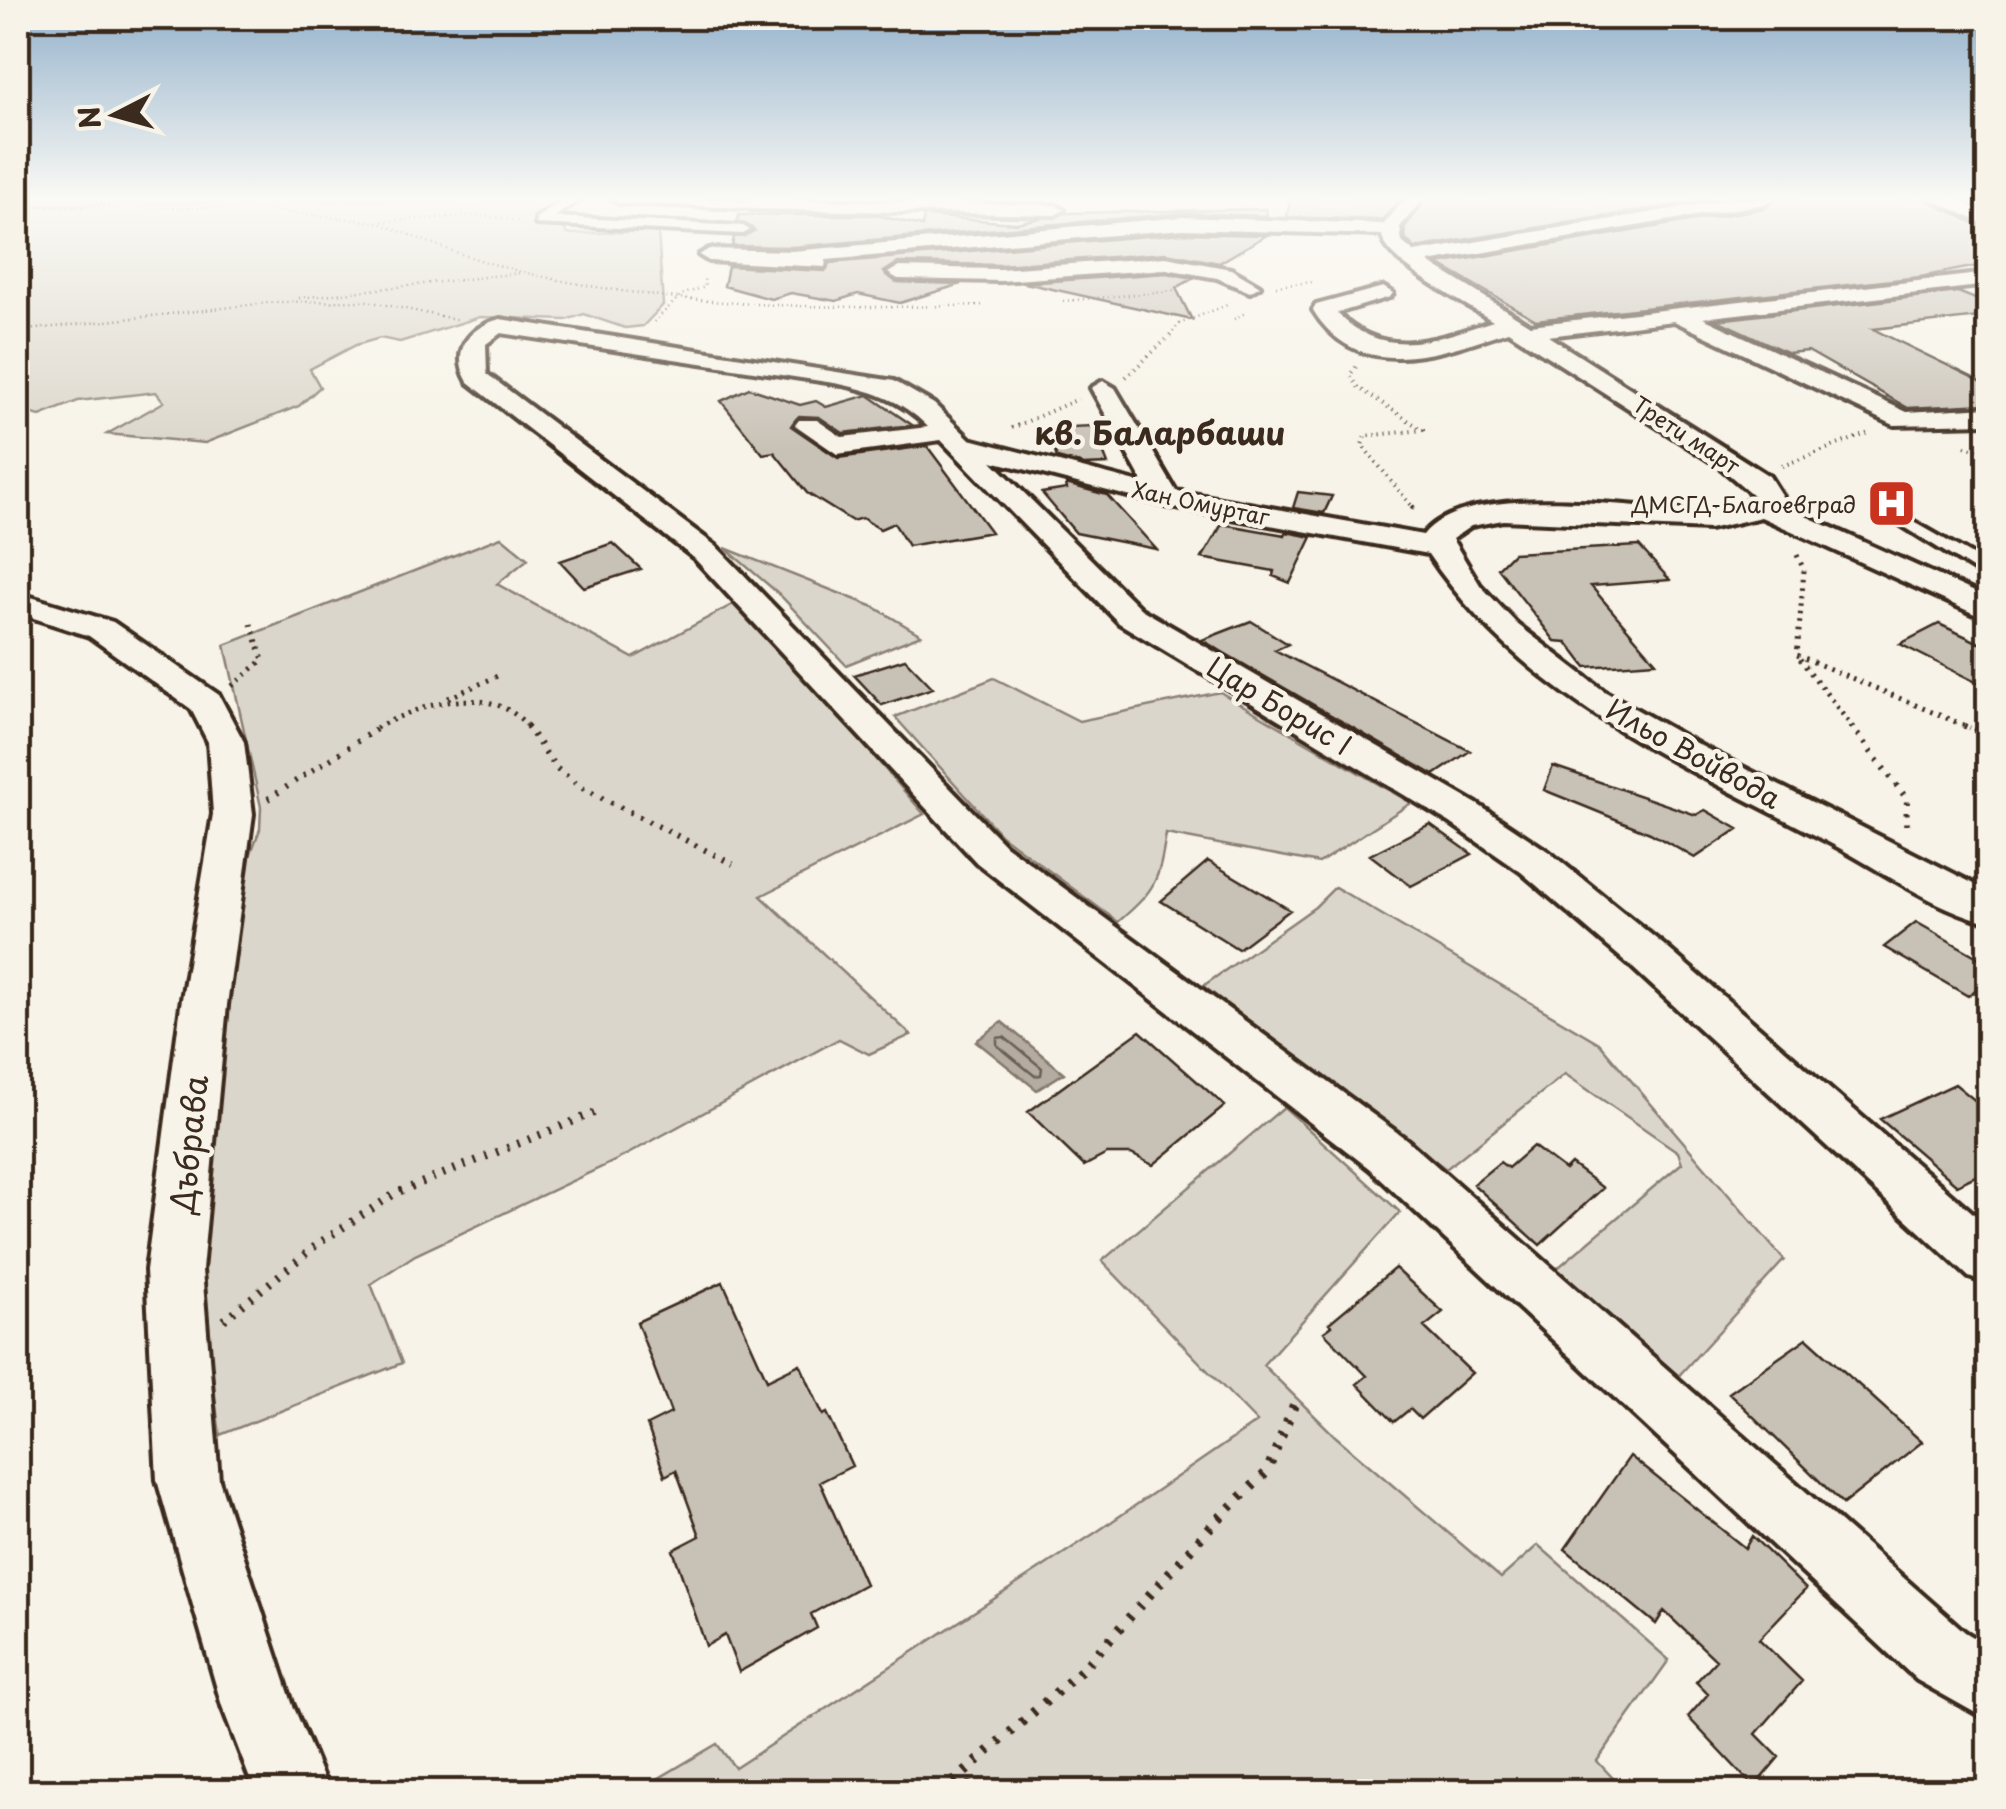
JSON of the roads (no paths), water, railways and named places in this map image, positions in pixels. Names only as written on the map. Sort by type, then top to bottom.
[{"type":"street","points":[[1244,283],[1250,286]]},
{"type":"street","name":"Трети март","points":[[1441,537],[1474,518],[1515,513],[1711,520],[1774,512],[1768,493],[1753,477],[1447,283]]},
{"type":"street","points":[[1383,294],[1327,306],[1325,314],[1351,334],[1401,353],[1517,328],[1678,315],[1950,283]]},
{"type":"street","points":[[1678,315],[1903,420],[1988,415]]},
{"type":"street","name":"Цар Борис I","points":[[1988,1260],[1649,957],[1534,862],[1474,820],[1117,606],[925,409],[885,386],[629,346],[486,334],[470,360],[476,376],[705,552],[990,854],[1388,1154],[1942,1656],[1988,1685]]},
{"type":"street","points":[[1102,388],[1166,498]]},
{"type":"street","points":[[870,441],[956,439]]},
{"type":"street","name":"Хан Омуртаг","points":[[956,439],[1166,498],[1441,537]]},
{"type":"street","points":[[1774,512],[1988,610]]},
{"type":"street","name":"Ильо Войвода","points":[[1441,537],[1481,608],[1560,676],[1692,756],[1988,908]]},
{"type":"street","name":"Дъбрава","points":[[18,604],[102,629],[206,703],[226,742],[231,826],[204,1005],[174,1270],[188,1480],[257,1706],[292,1792]]},
{"type":"lane","points":[[1895,515],[1979,567],[1988,568]]},
{"type":"water","points":[[1002,1022],[1064,1073],[1037,1090],[976,1041]]},
{"type":"place","name":"ДМСГД-Благоевград","points":[[1891,503]]},
{"type":"district","name":"кв. Баларбаши","points":[[1160,432]]}]
